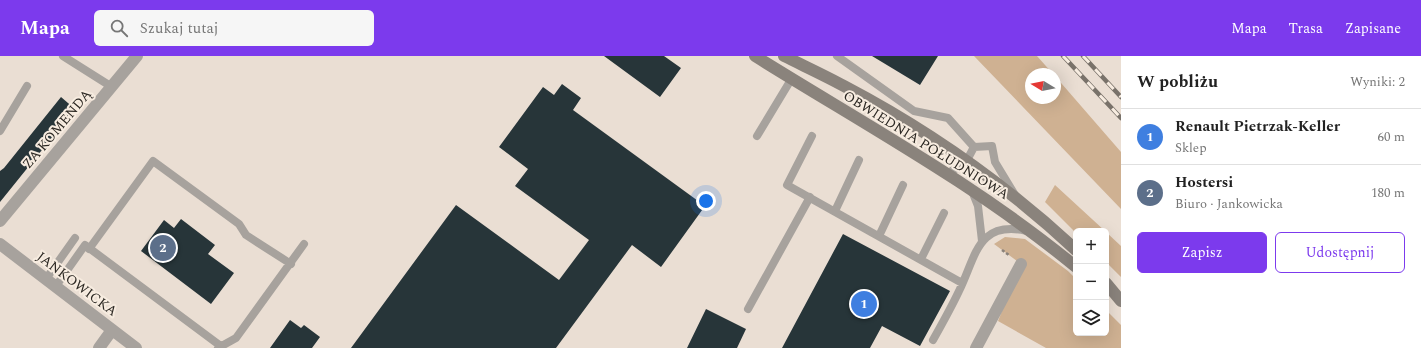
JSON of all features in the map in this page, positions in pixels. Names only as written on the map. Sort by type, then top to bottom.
[{"type":"main road","name":"OBWIEDNIA POŁUDNIOWA","points":[[756,56],[970,189],[1035,233],[1073,265]]},
{"type":"main road","name":"OBWIEDNIA POŁUDNIOWA","points":[[784,56],[860,95],[917,129],[1017,199],[1073,247]]},
{"type":"main road","points":[[1109,287],[1120,300]]},
{"type":"main road","points":[[1109,292],[1120,300]]},
{"type":"street","name":"ZA KOMENDĄ","points":[[0,221],[137,56]]},
{"type":"street","name":"JANKOWICKA","points":[[0,244],[136,348]]},
{"type":"street","points":[[976,348],[1021,264]]},
{"type":"street","points":[[99,348],[112,330]]},
{"type":"lane","points":[[63,56],[112,87]]},
{"type":"lane","points":[[837,56],[914,111],[948,118],[974,147]]},
{"type":"lane","points":[[758,136],[792,78]]},
{"type":"lane","points":[[0,131],[27,86]]},
{"type":"lane","points":[[812,136],[787,184],[962,283]]},
{"type":"lane","points":[[974,147],[992,146],[995,162],[1017,199]]},
{"type":"lane","points":[[947,174],[966,162],[974,147]]},
{"type":"lane","points":[[834,211],[859,160]]},
{"type":"lane","points":[[56,286],[154,161],[239,224],[246,235],[291,264]]},
{"type":"lane","points":[[879,236],[903,185]]},
{"type":"lane","points":[[933,340],[982,241],[978,206],[970,189]]},
{"type":"lane","points":[[748,309],[810,198]]},
{"type":"lane","points":[[921,259],[944,213]]},
{"type":"lane","points":[[982,241],[999,231],[1007,229],[1035,233]]},
{"type":"lane","points":[[46,279],[75,238]]},
{"type":"lane","points":[[87,247],[220,347],[236,338],[304,244]]},
{"type":"shaded area","points":[[974,56],[1037,56],[1048,68],[1025,68],[1025,104],[1061,104],[1061,83],[1121,152],[1121,209]]},
{"type":"shaded area","points":[[1055,185],[1102,228],[1073,228],[1073,230],[1045,202]]},
{"type":"shaded area","points":[[1109,235],[1121,246],[1121,277],[1109,265]]},
{"type":"shaded area","points":[[1005,237],[1025,239],[1068,271],[1073,276],[1073,336],[1109,336],[1109,313],[1121,325],[1121,348],[1046,348],[998,321],[1021,264],[994,244]]},
{"type":"building","points":[[604,56],[664,56],[681,68],[660,97]]},
{"type":"building","points":[[872,56],[938,56],[920,85]]},
{"type":"building","points":[[562,84],[581,98],[573,110],[705,206],[661,267],[632,245],[556,348],[351,348],[456,205],[559,280],[589,240],[515,186],[528,169],[499,147],[543,87],[554,95]]},
{"type":"building","points":[[61,97],[75,109],[0,202],[0,171]]},
{"type":"building","points":[[181,219],[215,245],[208,254],[234,273],[211,304],[141,251],[164,220],[174,228]]},
{"type":"building","points":[[843,234],[950,291],[920,346],[882,326],[870,348],[782,348]]},
{"type":"building","points":[[706,309],[746,329],[737,348],[687,348]]},
{"type":"building","points":[[290,320],[301,328],[304,325],[320,337],[312,348],[270,348]]},
{"type":"railway","points":[[1063,56],[1121,118]]},
{"type":"railway","points":[[1083,56],[1121,97]]},
{"type":"place","name":"Hostersi","points":[[163,248]]},
{"type":"place","name":"Renault Pietrzak-Keller","points":[[864,304]]}]
